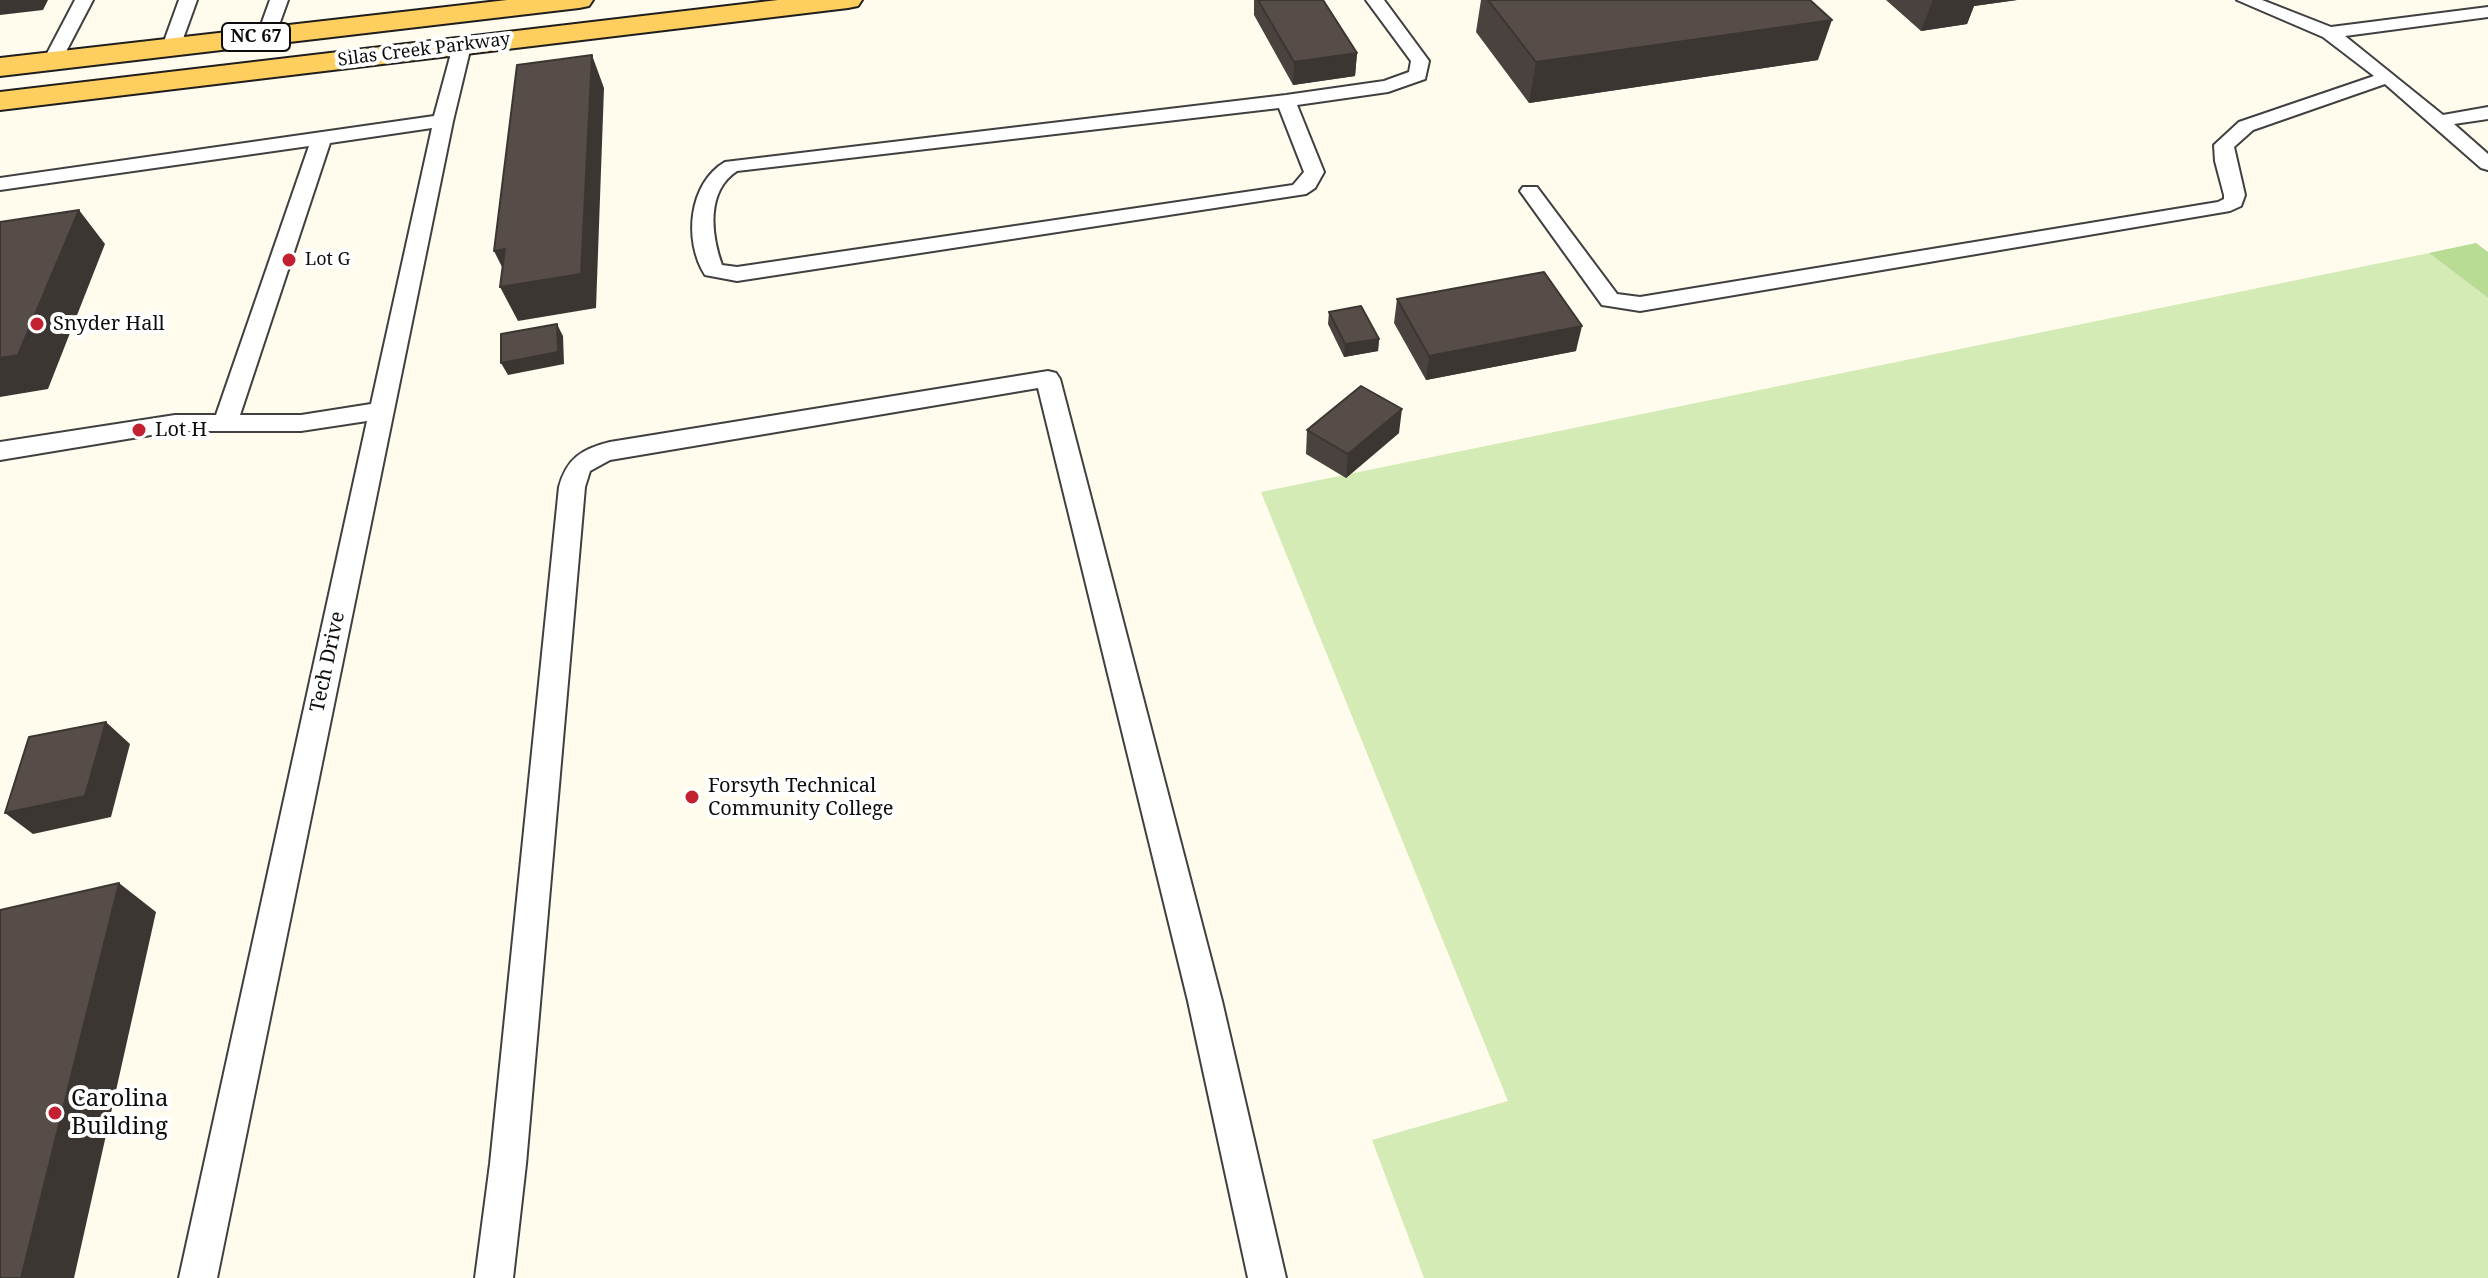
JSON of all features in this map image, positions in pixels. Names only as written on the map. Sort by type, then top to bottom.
[{"type":"main road","name":"Silas Creek Parkway","points":[[0,67],[514,4],[579,0]]},
{"type":"main road","points":[[462,46],[471,30],[483,24],[697,0]]},
{"type":"main road","name":"Silas Creek Parkway","points":[[0,101],[848,0]]},
{"type":"lane","points":[[52,61],[84,0]]},
{"type":"lane","points":[[171,47],[188,0]]},
{"type":"lane","points":[[266,36],[279,0]]},
{"type":"lane","points":[[1286,101],[1314,172],[1308,184],[1299,190],[737,274],[713,270],[706,257],[708,188],[720,173],[732,166],[1286,101],[1388,86],[1418,75],[1420,61],[1375,0]]},
{"type":"lane","points":[[2246,0],[2329,33],[2388,77],[2488,164]]},
{"type":"lane","points":[[2329,33],[2488,12]]},
{"type":"lane","name":"Tech Drive","points":[[198,1278],[443,121],[462,46]]},
{"type":"lane","points":[[1530,191],[1610,300],[1640,304],[2223,207],[2234,202],[2236,191],[2222,159],[2224,145],[2246,126],[2388,77]]},
{"type":"lane","points":[[2439,121],[2488,113]]},
{"type":"lane","points":[[0,184],[443,121]]},
{"type":"lane","points":[[225,423],[322,138]]},
{"type":"lane","points":[[494,1278],[508,1164],[576,470],[587,456],[610,451],[1048,379],[1205,1001],[1267,1278]]},
{"type":"lane","points":[[0,451],[175,423],[301,423],[381,411]]},
{"type":"green space","points":[[2476,243],[2488,252],[2488,298],[2429,253]]},
{"type":"green space","points":[[2429,253],[2488,298],[2488,1278],[1424,1278],[1372,1140],[1508,1101],[1261,492]]},
{"type":"building","points":[[1258,0],[1323,0],[1357,53],[1294,62]]},
{"type":"building","points":[[1488,0],[1810,0],[1832,20],[1536,62]]},
{"type":"building","points":[[592,55],[581,274],[500,287],[505,249],[494,251],[517,65]]},
{"type":"building","points":[[79,210],[18,355],[0,358],[0,222]]},
{"type":"building","points":[[1544,272],[1582,326],[1429,356],[1397,299]]},
{"type":"building","points":[[1361,306],[1379,339],[1345,344],[1329,312]]},
{"type":"building","points":[[557,324],[558,352],[501,363],[501,334]]},
{"type":"building","points":[[1361,386],[1402,409],[1348,454],[1307,430]]},
{"type":"building","points":[[106,722],[85,796],[5,813],[29,737]]},
{"type":"building","points":[[119,883],[21,1278],[0,1278],[0,910]]},
{"type":"place","name":"Lot G","points":[[289,260]]},
{"type":"place","name":"Snyder Hall","points":[[37,324]]},
{"type":"place","name":"Lot H","points":[[139,430]]},
{"type":"place","name":"Forsyth Technical Community College","points":[[692,797]]},
{"type":"place","name":"Carolina Building","points":[[55,1113]]}]
